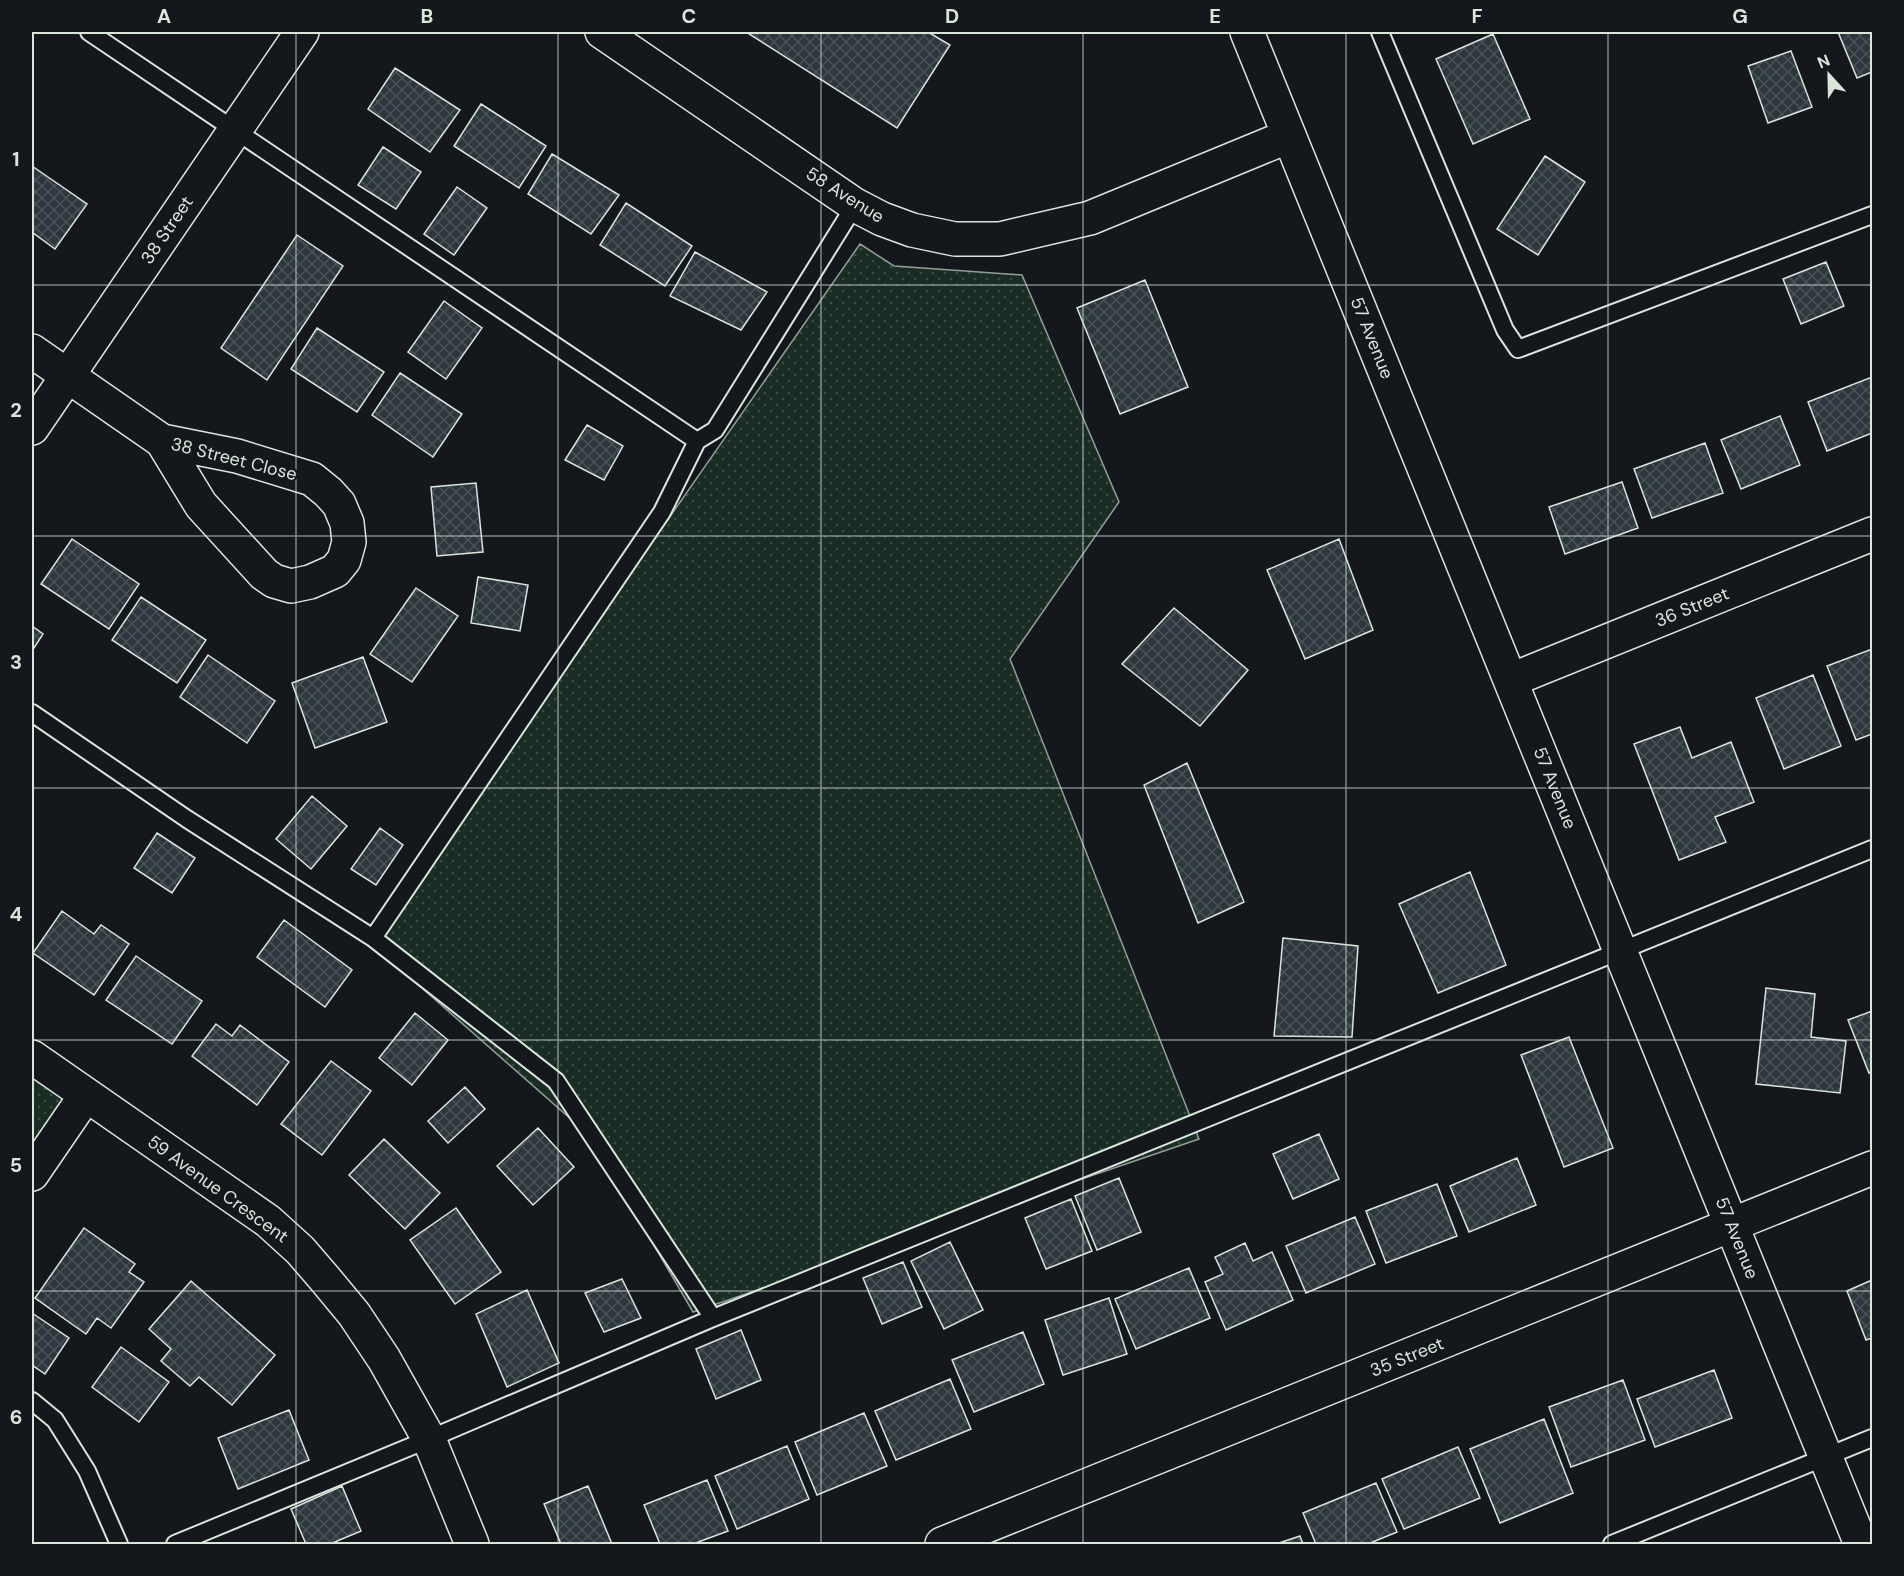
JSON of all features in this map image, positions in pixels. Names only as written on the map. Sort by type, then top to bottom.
[{"type":"street","name":"38 Street","points":[[32,428],[302,32]]},
{"type":"street","name":"58 Avenue","points":[[602,32],[855,205],[882,219],[912,230],[956,239],[1000,239],[1090,218],[1289,136]]},
{"type":"street","name":"57 Avenue","points":[[1247,32],[1861,1545]]},
{"type":"street","name":"38 Street Close","points":[[32,351],[162,441],[201,505],[264,574],[274,581],[291,586],[310,582],[335,571],[344,560],[349,542],[347,523],[339,504],[312,480],[237,456],[162,441]]},
{"type":"street","name":"36 Street","points":[[1511,680],[1872,534]]},
{"type":"street","name":"59 Avenue Crescent","points":[[32,1057],[268,1221],[300,1250],[354,1314],[384,1359],[429,1439],[472,1545]]},
{"type":"street","points":[[32,1174],[86,1095]]},
{"type":"street","name":"35 Street","points":[[942,1545],[1872,1168]]},
{"type":"lane","points":[[88,32],[697,441]]},
{"type":"lane","points":[[1380,32],[1505,330],[1518,350],[1872,215]]},
{"type":"lane","points":[[373,938],[662,512],[697,441],[715,430],[855,205]]},
{"type":"lane","points":[[32,713],[187,819],[373,938],[556,1081],[713,1318]]},
{"type":"lane","points":[[175,1545],[713,1318],[1872,849]]},
{"type":"lane","points":[[32,1401],[55,1420],[87,1471],[119,1545]]},
{"type":"lane","points":[[1612,1545],[1872,1438]]},
{"type":"green space","points":[[860,244],[894,266],[1022,275],[1119,502],[1010,659],[1199,1139],[693,1312],[590,1136],[372,944]]},
{"type":"green space","points":[[32,1057],[86,1095],[32,1166]]},
{"type":"building","points":[[746,32],[928,32],[950,45],[897,128]]},
{"type":"building","points":[[1838,32],[1872,32],[1872,72],[1857,78]]},
{"type":"building","points":[[1493,34],[1530,119],[1473,144],[1436,59]]},
{"type":"building","points":[[1791,51],[1812,107],[1768,123],[1748,66]]},
{"type":"building","points":[[395,68],[460,110],[430,152],[368,109]]},
{"type":"building","points":[[481,104],[546,146],[519,188],[454,146]]},
{"type":"building","points":[[383,147],[421,172],[396,209],[358,185]]},
{"type":"building","points":[[552,154],[619,195],[591,234],[528,194]]},
{"type":"building","points":[[1545,156],[1585,182],[1538,255],[1497,229]]},
{"type":"building","points":[[32,166],[87,204],[55,249],[32,232]]},
{"type":"building","points":[[457,187],[487,208],[454,255],[424,234]]},
{"type":"building","points":[[626,203],[692,246],[665,286],[600,245]]},
{"type":"building","points":[[297,235],[343,266],[267,380],[221,348]]},
{"type":"building","points":[[695,252],[767,292],[741,330],[670,296]]},
{"type":"building","points":[[1826,262],[1844,306],[1801,324],[1783,279]]},
{"type":"building","points":[[1145,280],[1188,387],[1120,414],[1077,308]]},
{"type":"building","points":[[444,301],[482,328],[446,379],[408,352]]},
{"type":"building","points":[[317,328],[384,372],[357,412],[291,369]]},
{"type":"building","points":[[400,373],[462,414],[433,457],[372,415]]},
{"type":"building","points":[[1872,377],[1872,433],[1827,451],[1808,402]]},
{"type":"building","points":[[1780,416],[1800,465],[1741,489],[1721,440]]},
{"type":"building","points":[[587,425],[623,446],[604,480],[565,460]]},
{"type":"building","points":[[1705,443],[1723,493],[1652,518],[1634,469]]},
{"type":"building","points":[[1622,482],[1638,528],[1565,554],[1549,507]]},
{"type":"building","points":[[476,483],[483,552],[437,556],[431,487]]},
{"type":"building","points":[[72,539],[139,584],[109,629],[41,584]]},
{"type":"building","points":[[1339,539],[1373,630],[1305,659],[1267,570]]},
{"type":"building","points":[[478,577],[528,585],[520,631],[471,623]]},
{"type":"building","points":[[416,588],[458,616],[412,682],[370,654]]},
{"type":"building","points":[[141,597],[206,640],[177,683],[112,640]]},
{"type":"building","points":[[1174,608],[1248,670],[1200,726],[1122,664]]},
{"type":"building","points":[[32,626],[43,634],[32,651]]},
{"type":"building","points":[[1872,649],[1872,734],[1856,740],[1827,666]]},
{"type":"building","points":[[208,655],[275,701],[247,743],[180,697]]},
{"type":"building","points":[[363,657],[387,722],[315,748],[292,683]]},
{"type":"building","points":[[1813,675],[1841,746],[1784,769],[1756,698]]},
{"type":"building","points":[[1680,727],[1692,758],[1731,742],[1754,802],[1715,817],[1726,842],[1679,860],[1634,744]]},
{"type":"building","points":[[1187,763],[1244,902],[1198,923],[1144,785]]},
{"type":"building","points":[[312,796],[347,826],[311,869],[276,839]]},
{"type":"building","points":[[380,828],[403,845],[376,885],[351,869]]},
{"type":"building","points":[[157,833],[195,858],[172,893],[134,868]]},
{"type":"building","points":[[1470,872],[1506,965],[1438,993],[1399,904]]},
{"type":"building","points":[[62,911],[94,934],[101,925],[129,944],[94,995],[33,953]]},
{"type":"building","points":[[284,920],[352,970],[325,1007],[257,957]]},
{"type":"building","points":[[1283,938],[1358,946],[1352,1037],[1274,1036]]},
{"type":"building","points":[[136,956],[202,1001],[172,1044],[106,1000]]},
{"type":"building","points":[[1766,988],[1815,994],[1811,1037],[1846,1041],[1840,1093],[1756,1084]]},
{"type":"building","points":[[1872,1011],[1872,1071],[1869,1073],[1848,1020]]},
{"type":"building","points":[[415,1013],[448,1040],[412,1085],[379,1058]]},
{"type":"building","points":[[216,1024],[232,1036],[240,1025],[289,1062],[257,1105],[192,1056]]},
{"type":"building","points":[[1569,1037],[1613,1148],[1564,1167],[1521,1055]]},
{"type":"building","points":[[331,1061],[371,1091],[322,1155],[281,1124]]},
{"type":"building","points":[[465,1087],[485,1109],[448,1143],[428,1121]]},
{"type":"building","points":[[538,1128],[574,1167],[533,1205],[497,1166]]},
{"type":"building","points":[[1319,1134],[1339,1179],[1293,1199],[1273,1154]]},
{"type":"building","points":[[384,1139],[440,1193],[405,1229],[349,1175]]},
{"type":"building","points":[[1517,1158],[1536,1205],[1469,1232],[1450,1186]]},
{"type":"building","points":[[1119,1178],[1141,1232],[1097,1250],[1075,1196]]},
{"type":"building","points":[[1437,1184],[1457,1236],[1386,1263],[1366,1211]]},
{"type":"building","points":[[1071,1199],[1092,1251],[1046,1269],[1025,1218]]},
{"type":"building","points":[[456,1208],[501,1272],[455,1304],[410,1240]]},
{"type":"building","points":[[1355,1217],[1375,1264],[1306,1293],[1286,1246]]},
{"type":"building","points":[[84,1228],[135,1264],[129,1272],[144,1282],[111,1328],[97,1318],[86,1334],[35,1298]]},
{"type":"building","points":[[950,1242],[983,1310],[944,1329],[911,1261]]},
{"type":"building","points":[[1245,1243],[1253,1261],[1272,1252],[1293,1300],[1226,1330],[1205,1282],[1223,1274],[1215,1257]]},
{"type":"building","points":[[903,1262],[922,1307],[882,1324],[863,1278]]},
{"type":"building","points":[[1189,1268],[1210,1318],[1136,1349],[1115,1299]]},
{"type":"building","points":[[622,1279],[641,1318],[604,1332],[585,1293]]},
{"type":"building","points":[[1872,1280],[1872,1338],[1866,1340],[1847,1291]]},
{"type":"building","points":[[191,1281],[275,1355],[232,1405],[199,1377],[190,1386],[161,1361],[171,1349],[149,1329]]},
{"type":"building","points":[[527,1290],[559,1363],[507,1387],[476,1314]]},
{"type":"building","points":[[1109,1298],[1127,1354],[1063,1375],[1045,1320]]},
{"type":"building","points":[[32,1313],[69,1338],[45,1374],[32,1365]]},
{"type":"building","points":[[741,1330],[761,1380],[716,1399],[696,1349]]},
{"type":"building","points":[[1023,1332],[1044,1384],[974,1412],[952,1360]]},
{"type":"building","points":[[121,1347],[169,1382],[139,1422],[92,1387]]},
{"type":"building","points":[[1714,1370],[1732,1418],[1655,1447],[1637,1399]]},
{"type":"building","points":[[950,1379],[971,1429],[896,1460],[875,1411]]},
{"type":"building","points":[[1623,1380],[1645,1440],[1571,1467],[1549,1407]]},
{"type":"building","points":[[289,1410],[309,1460],[238,1489],[218,1438]]},
{"type":"building","points":[[864,1413],[887,1466],[817,1495],[795,1442]]},
{"type":"building","points":[[1544,1419],[1573,1493],[1500,1523],[1470,1449]]},
{"type":"building","points":[[787,1446],[809,1499],[737,1529],[715,1476]]},
{"type":"building","points":[[1458,1447],[1480,1498],[1404,1529],[1382,1479]]},
{"type":"building","points":[[707,1480],[728,1531],[693,1544],[660,1544],[644,1505]]},
{"type":"building","points":[[1376,1483],[1397,1532],[1368,1544],[1316,1544],[1303,1513]]},
{"type":"building","points":[[342,1486],[361,1531],[330,1544],[306,1544],[291,1509]]},
{"type":"building","points":[[588,1486],[612,1544],[561,1544],[544,1504]]},
{"type":"building","points":[[1300,1536],[1303,1544],[1276,1544]]}]
